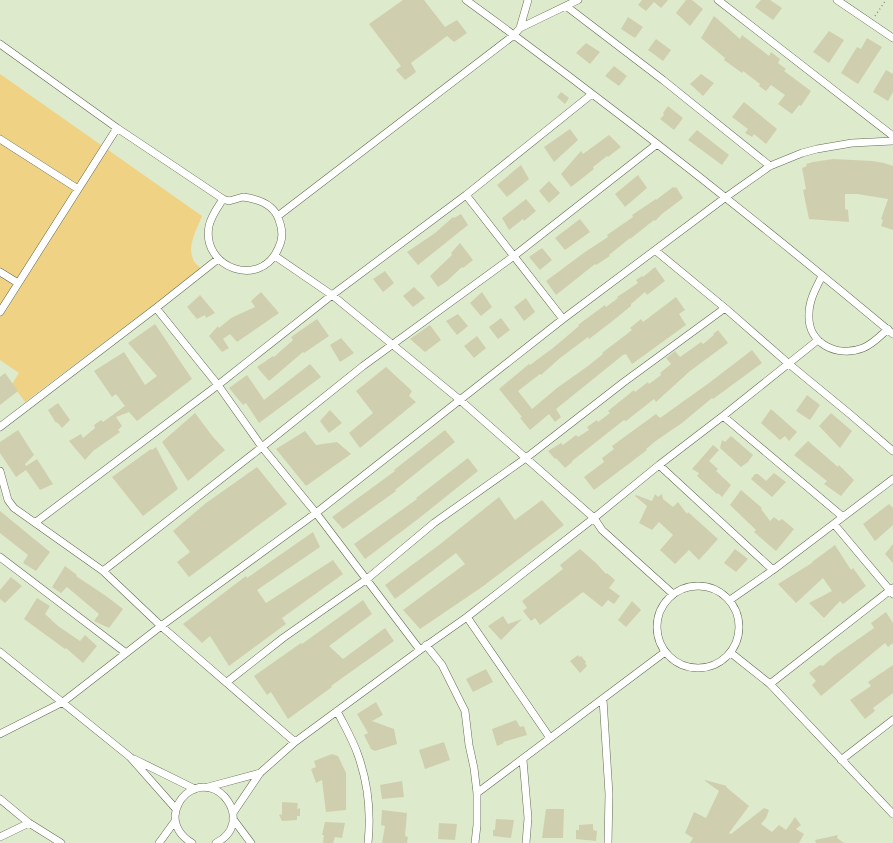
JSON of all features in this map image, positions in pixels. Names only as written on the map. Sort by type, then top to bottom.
[{"type":"street","points":[[466,0],[726,197],[822,276],[890,332],[865,348],[853,352],[840,352],[828,348],[818,340],[810,328],[809,315],[810,304],[822,276]]},
{"type":"street","points":[[520,28],[528,0]]},
{"type":"street","points":[[278,216],[514,35],[520,28],[578,0]]},
{"type":"street","points":[[718,0],[893,136]]},
{"type":"street","points":[[837,0],[893,38]]},
{"type":"street","points":[[566,6],[663,80],[770,166]]},
{"type":"street","points":[[0,44],[118,128],[223,199],[229,201],[243,197],[256,199],[269,205],[278,216],[282,228],[282,241],[275,256],[270,262],[260,268],[249,271],[228,267],[218,258],[212,248],[208,235],[209,226],[223,199]]},
{"type":"street","points":[[36,522],[218,385],[332,295],[466,195],[592,94]]},
{"type":"street","points":[[0,312],[118,128]]},
{"type":"street","points":[[0,139],[78,189]]},
{"type":"street","points":[[0,734],[63,702],[161,626],[316,513],[563,320],[726,197],[770,166],[802,153],[852,143],[893,141]]},
{"type":"street","points":[[103,571],[363,366],[514,256],[657,144]]},
{"type":"street","points":[[466,195],[563,320]]},
{"type":"street","points":[[656,251],[893,451]]},
{"type":"street","points":[[275,256],[332,295],[460,400],[594,518],[602,530],[673,594]]},
{"type":"street","points":[[0,427],[156,308],[218,258]]},
{"type":"street","points":[[0,272],[18,283]]},
{"type":"street","points":[[156,308],[218,385],[262,447],[316,513],[420,650]]},
{"type":"street","points":[[228,682],[283,638],[367,579],[434,523],[526,458],[624,382],[725,308]]},
{"type":"street","points":[[233,816],[260,773],[296,742],[426,645],[467,617],[818,340]]},
{"type":"street","points":[[723,416],[843,517]]},
{"type":"street","points":[[659,465],[773,570]]},
{"type":"street","points":[[0,471],[8,500],[14,508],[36,522],[103,571],[161,626],[296,742]]},
{"type":"street","points":[[730,600],[773,570],[893,479]]},
{"type":"street","points":[[770,684],[892,591],[834,524]]},
{"type":"street","points":[[0,557],[126,653]]},
{"type":"street","points":[[695,585],[708,586],[721,591],[730,600],[736,609],[740,630],[738,640],[731,653],[723,660],[714,665],[702,668],[689,668],[677,663],[665,652],[660,644],[657,631],[658,618],[662,605],[673,594],[682,588],[695,585]]},
{"type":"street","points":[[467,617],[550,738]]},
{"type":"street","points":[[426,645],[442,665],[465,711],[477,793],[475,843]]},
{"type":"street","points":[[0,652],[130,757],[176,809]]},
{"type":"street","points":[[477,793],[665,652]]},
{"type":"street","points":[[731,653],[770,684],[893,814]]},
{"type":"street","points":[[602,699],[609,794],[608,843]]},
{"type":"street","points":[[337,711],[358,754],[364,773],[370,824],[368,843]]},
{"type":"street","points":[[841,760],[893,720]]},
{"type":"street","points":[[130,757],[195,789]]},
{"type":"street","points":[[523,760],[528,818],[526,843]]},
{"type":"street","points":[[192,843],[182,836],[177,826],[176,809],[181,799],[195,789],[206,788],[260,773]]},
{"type":"street","points":[[206,788],[222,794],[230,803],[233,816],[232,824],[227,834],[216,843]]},
{"type":"street","points":[[0,799],[29,823],[61,843]]},
{"type":"street","points":[[233,816],[251,843]]},
{"type":"street","points":[[159,843],[176,821]]},
{"type":"street","points":[[0,837],[29,823]]},
{"type":"path","points":[[870,23],[886,0]]},
{"type":"shaded area","points":[[0,74],[202,216],[193,237],[191,248],[191,254],[195,263],[201,269],[25,402],[12,384],[19,373],[0,360]]},
{"type":"building","points":[[403,0],[424,0],[445,27],[457,20],[467,33],[454,42],[447,36],[411,63],[416,72],[405,80],[396,70],[401,66],[369,24]]},
{"type":"building","points":[[642,0],[668,0],[661,8],[654,2],[646,11],[638,5]]},
{"type":"building","points":[[686,0],[692,0],[703,9],[690,26],[676,13]]},
{"type":"building","points":[[761,0],[770,0],[782,8],[773,20],[755,7]]},
{"type":"building","points":[[714,16],[740,39],[742,35],[769,56],[771,52],[780,59],[778,63],[786,69],[784,71],[811,91],[801,106],[799,105],[792,114],[778,104],[785,95],[771,85],[766,91],[759,86],[760,84],[743,71],[742,73],[724,60],[725,58],[701,38]]},
{"type":"building","points":[[628,17],[643,27],[635,38],[621,29]]},
{"type":"building","points":[[829,31],[844,40],[829,63],[813,52]]},
{"type":"building","points":[[867,38],[882,47],[858,84],[841,73],[857,47],[861,49]]},
{"type":"building","points":[[656,39],[671,50],[663,61],[648,50]]},
{"type":"building","points":[[586,43],[600,52],[590,64],[576,53]]},
{"type":"building","points":[[614,66],[627,76],[619,86],[605,76]]},
{"type":"building","points":[[886,70],[893,74],[893,92],[888,101],[873,92]]},
{"type":"building","points":[[701,74],[714,83],[703,96],[690,84]]},
{"type":"building","points":[[561,92],[569,98],[565,104],[557,97]]},
{"type":"building","points":[[744,102],[777,129],[766,144],[754,134],[752,137],[745,133],[748,129],[732,117]]},
{"type":"building","points":[[668,106],[683,118],[674,130],[660,119],[664,115],[663,113]]},
{"type":"building","points":[[570,129],[578,140],[554,162],[544,147]]},
{"type":"building","points":[[697,130],[729,155],[722,165],[688,140]]},
{"type":"building","points":[[609,135],[621,147],[593,167],[594,169],[571,187],[561,174],[581,151],[583,154]]},
{"type":"building","points":[[833,159],[872,161],[893,166],[893,230],[881,226],[883,220],[881,219],[888,199],[857,194],[845,194],[845,209],[848,210],[849,222],[809,219],[803,190],[806,189],[802,168],[807,166],[806,164]]},
{"type":"building","points":[[521,165],[529,179],[507,197],[497,185]]},
{"type":"building","points":[[638,175],[647,188],[625,207],[615,194]]},
{"type":"building","points":[[549,181],[560,193],[549,203],[539,191]]},
{"type":"building","points":[[673,187],[676,187],[683,198],[655,221],[654,220],[630,238],[609,255],[610,256],[596,265],[595,264],[556,295],[546,281],[608,237],[607,235],[633,217],[632,215]]},
{"type":"building","points":[[526,199],[536,211],[524,221],[523,219],[509,230],[502,218]]},
{"type":"building","points":[[461,214],[468,225],[418,265],[407,252],[435,233],[453,217],[454,218]]},
{"type":"building","points":[[580,219],[590,232],[565,250],[555,238]]},
{"type":"building","points":[[460,243],[473,260],[438,287],[430,276],[452,255],[451,253]]},
{"type":"building","points":[[542,248],[552,260],[540,270],[529,257]]},
{"type":"building","points":[[655,267],[665,281],[647,295],[645,292],[610,323],[589,339],[588,337],[560,358],[541,375],[540,374],[518,391],[532,409],[557,388],[603,354],[602,353],[632,330],[630,328],[641,319],[643,322],[676,297],[685,310],[679,314],[686,325],[632,364],[626,354],[623,355],[556,409],[561,417],[555,422],[549,414],[530,430],[520,418],[522,417],[499,389],[529,364],[530,365],[553,348],[579,326],[578,325],[605,305],[606,307],[618,298],[617,297],[638,283],[636,280],[642,276],[643,277]]},
{"type":"building","points":[[385,271],[394,283],[383,292],[373,279]]},
{"type":"building","points":[[414,287],[425,298],[413,307],[403,296]]},
{"type":"building","points":[[261,292],[279,313],[237,342],[230,334],[223,339],[229,348],[222,352],[209,336],[218,326],[219,328],[231,318],[255,307],[251,301]]},
{"type":"building","points":[[482,292],[492,307],[481,316],[470,303]]},
{"type":"building","points":[[200,295],[215,313],[206,318],[205,315],[197,319],[187,307]]},
{"type":"building","points":[[526,298],[535,312],[524,321],[514,307]]},
{"type":"building","points":[[458,314],[468,326],[457,335],[446,321]]},
{"type":"building","points":[[501,318],[510,330],[498,339],[489,327]]},
{"type":"building","points":[[317,319],[329,336],[304,353],[303,352],[269,381],[257,367],[273,356],[274,357],[293,340],[291,337]]},
{"type":"building","points":[[155,324],[192,379],[137,421],[129,412],[116,417],[122,426],[118,430],[120,432],[93,451],[85,460],[69,441],[81,434],[83,438],[95,428],[94,425],[101,420],[103,422],[125,406],[116,394],[112,397],[94,371],[124,352],[145,385],[157,376],[128,343]]},
{"type":"building","points":[[430,325],[441,340],[425,352],[410,339]]},
{"type":"building","points":[[718,330],[728,343],[690,371],[656,402],[654,399],[626,421],[624,420],[565,468],[548,451],[561,443],[563,445],[576,435],[578,437],[589,430],[587,427],[597,420],[598,422],[610,413],[608,411],[634,390],[635,392],[648,382],[649,384],[661,375],[660,373],[671,364],[666,358],[675,351],[680,357],[701,342],[703,344]]},
{"type":"building","points":[[477,336],[486,348],[474,358],[464,346]]},
{"type":"building","points":[[341,338],[354,353],[340,362],[330,345]]},
{"type":"building","points":[[752,350],[762,363],[713,399],[712,398],[682,423],[657,440],[646,449],[647,450],[594,490],[584,477],[604,462],[602,458],[614,449],[612,446],[656,414],[660,418]]},
{"type":"building","points":[[310,364],[321,377],[259,423],[246,403],[243,405],[229,388],[247,375],[264,400]]},
{"type":"building","points":[[386,367],[412,391],[409,396],[416,402],[360,448],[349,433],[373,413],[356,391]]},
{"type":"building","points":[[5,373],[18,391],[0,405],[0,377]]},
{"type":"building","points":[[807,395],[820,405],[810,420],[796,411]]},
{"type":"building","points":[[58,403],[70,420],[62,428],[57,422],[56,423],[48,410]]},
{"type":"building","points":[[771,409],[797,432],[789,441],[785,436],[780,440],[761,423]]},
{"type":"building","points":[[330,410],[342,423],[329,433],[320,421]]},
{"type":"building","points":[[195,413],[225,450],[188,481],[162,442]]},
{"type":"building","points":[[831,413],[852,431],[840,448],[819,426]]},
{"type":"building","points":[[18,430],[34,455],[25,464],[26,466],[37,459],[53,484],[40,490],[26,470],[16,477],[0,453],[0,442]]},
{"type":"building","points":[[445,430],[455,442],[395,490],[396,491],[343,529],[332,517],[395,471],[394,470]]},
{"type":"building","points":[[305,431],[316,445],[337,442],[351,454],[306,486],[276,449]]},
{"type":"building","points":[[731,436],[753,455],[748,462],[741,467],[720,448],[722,440],[725,442]]},
{"type":"building","points":[[808,441],[838,467],[839,465],[854,480],[841,496],[824,484],[827,481],[794,455]]},
{"type":"building","points":[[713,445],[719,450],[709,461],[718,469],[716,471],[731,485],[722,497],[697,476],[699,473],[692,469]]},
{"type":"building","points":[[156,447],[178,489],[143,516],[112,477]]},
{"type":"building","points":[[468,458],[478,471],[365,559],[354,544],[417,499],[416,498]]},
{"type":"building","points":[[257,467],[287,504],[189,577],[177,562],[190,552],[173,531],[206,503]]},
{"type":"building","points":[[774,473],[786,482],[772,497],[751,479],[755,474],[758,474],[766,481]]},
{"type":"building","points":[[741,490],[762,508],[761,509],[770,521],[774,517],[779,521],[782,519],[794,529],[776,551],[754,532],[756,530],[730,505]]},
{"type":"building","points":[[655,494],[658,497],[662,494],[663,499],[673,507],[678,502],[687,514],[688,512],[718,539],[699,560],[689,550],[675,564],[660,550],[673,535],[659,522],[652,530],[639,523],[647,506],[635,496],[636,495],[652,501]]},
{"type":"building","points":[[499,497],[515,520],[542,500],[564,525],[482,587],[420,629],[403,610],[465,564],[456,553],[395,599],[385,585],[439,545]]},
{"type":"building","points":[[889,504],[893,508],[893,525],[875,541],[863,524]]},
{"type":"building","points":[[0,511],[50,552],[36,571],[23,563],[28,555],[0,533]]},
{"type":"building","points":[[313,532],[320,547],[257,590],[266,603],[333,560],[343,574],[282,618],[286,624],[229,666],[210,636],[202,643],[183,624],[246,576],[247,578]]},
{"type":"building","points":[[893,544],[893,563],[885,554]]},
{"type":"building","points":[[835,545],[851,570],[853,568],[866,586],[843,604],[840,601],[824,618],[809,603],[832,591],[823,578],[796,603],[778,584],[812,563]]},
{"type":"building","points":[[580,549],[606,574],[607,573],[615,580],[609,588],[620,596],[614,604],[608,600],[602,607],[583,592],[540,625],[535,618],[531,621],[523,611],[527,608],[522,601],[563,569],[560,565]]},
{"type":"building","points":[[735,549],[748,559],[736,572],[724,563]]},
{"type":"building","points":[[65,566],[77,575],[76,576],[123,609],[109,628],[94,621],[99,614],[67,587],[61,593],[52,587]]},
{"type":"building","points":[[11,577],[22,586],[5,603],[0,599],[0,590]]},
{"type":"building","points":[[37,598],[50,606],[45,614],[58,626],[80,641],[85,635],[97,646],[83,663],[66,648],[65,649],[24,619]]},
{"type":"building","points":[[363,600],[372,614],[329,646],[343,659],[385,628],[394,641],[288,719],[271,692],[267,695],[254,676],[301,643],[302,644]]},
{"type":"building","points":[[632,601],[641,610],[626,627],[618,620]]},
{"type":"building","points":[[886,612],[893,623],[893,643],[888,647],[885,643],[821,696],[812,685],[816,681],[809,673],[820,665],[823,666],[834,656],[874,628],[871,623]]},
{"type":"building","points":[[503,616],[508,624],[522,619],[501,640],[488,626]]},
{"type":"building","points":[[578,655],[579,657],[581,656],[586,662],[585,663],[587,666],[580,673],[570,661]]},
{"type":"building","points":[[893,665],[893,693],[873,708],[875,711],[865,719],[850,700],[871,686],[868,682]]},
{"type":"building","points":[[486,669],[493,682],[473,692],[466,679]]},
{"type":"building","points":[[376,702],[383,715],[372,721],[394,729],[397,744],[375,751],[371,749],[364,735],[368,733],[357,714]]},
{"type":"building","points":[[516,720],[520,727],[524,726],[527,735],[503,742],[504,743],[497,746],[492,729]]},
{"type":"building","points":[[444,742],[450,760],[425,769],[419,750]]},
{"type":"building","points":[[332,754],[338,756],[346,773],[346,810],[326,812],[322,780],[316,783],[311,769],[316,767],[314,761]]},
{"type":"building","points":[[705,780],[727,786],[726,787],[749,806],[729,833],[731,834],[764,808],[769,810],[766,818],[761,824],[772,832],[779,825],[786,830],[795,817],[801,825],[796,829],[804,834],[799,843],[690,843],[693,838],[685,833],[694,812],[706,818],[719,791]]},
{"type":"building","points":[[402,781],[404,797],[382,799],[380,785]]},
{"type":"building","points":[[282,802],[298,803],[297,809],[300,808],[300,816],[297,816],[297,820],[282,821],[279,815],[282,814]]},
{"type":"building","points":[[546,809],[564,809],[563,838],[542,838]]},
{"type":"building","points":[[382,810],[407,813],[405,836],[408,837],[407,843],[382,843],[385,826],[381,825]]},
{"type":"building","points":[[496,819],[514,820],[511,838],[493,836]]},
{"type":"building","points":[[325,822],[345,823],[342,838],[335,837],[333,843],[323,843],[324,835],[322,835]]},
{"type":"building","points":[[439,823],[457,824],[455,840],[438,839]]},
{"type":"building","points":[[593,824],[593,830],[597,831],[596,841],[576,839],[576,830],[579,830],[579,825]]},
{"type":"building","points":[[838,835],[837,838],[844,843],[816,843],[815,840]]}]
